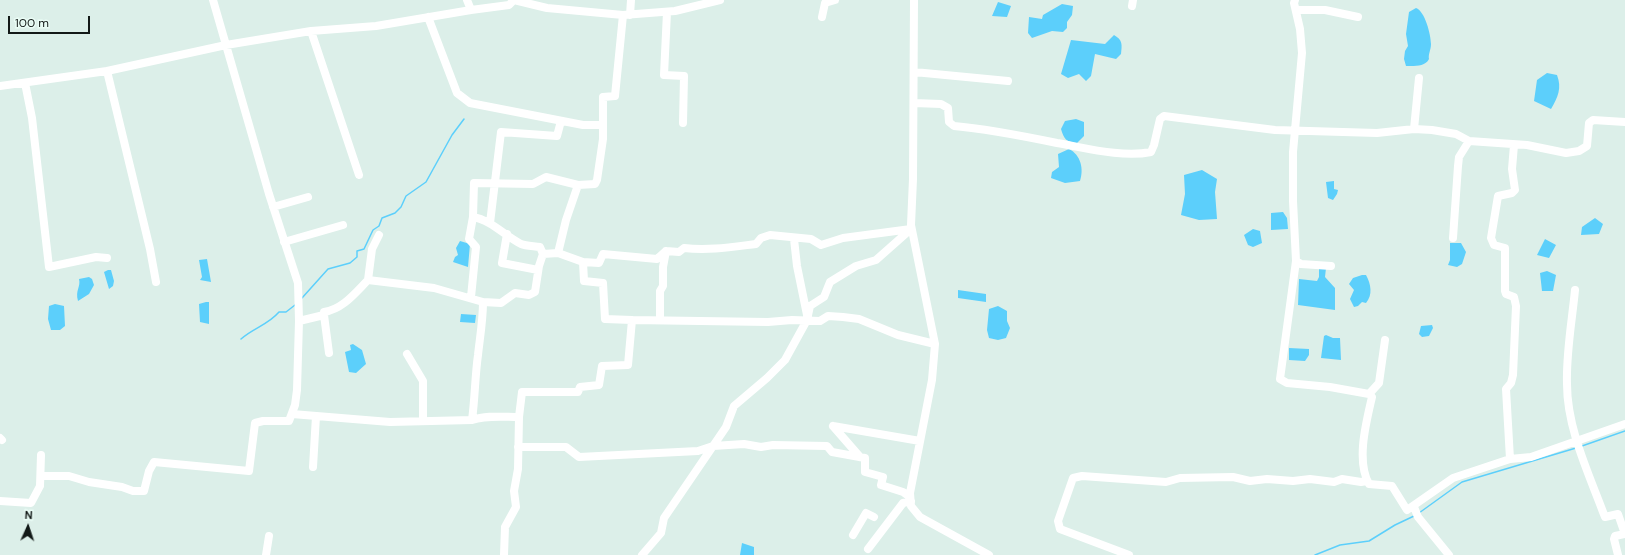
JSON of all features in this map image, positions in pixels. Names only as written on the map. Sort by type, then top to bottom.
[{"type":"street","points":[[42,474],[42,476],[69,476],[88,482],[122,487],[133,491],[144,491],[149,471],[154,462],[249,471],[255,423],[263,421],[289,421],[292,414],[297,390],[300,321],[298,283],[273,207],[213,0]]},
{"type":"street","points":[[467,0],[471,10]]},
{"type":"street","points":[[0,86],[107,72],[226,45],[311,31],[376,26],[508,5],[514,0],[521,0],[547,8],[627,15],[667,12],[720,0]]},
{"type":"street","points":[[471,297],[476,247],[469,239],[473,217],[474,183],[494,184],[512,182],[533,184],[546,177],[578,185],[595,184],[603,139],[603,97],[616,96],[627,15],[631,0]]},
{"type":"street","points":[[822,17],[825,3],[835,0]]},
{"type":"street","points":[[914,0],[912,229],[935,344],[932,380],[910,499],[913,511],[920,517],[989,555]]},
{"type":"street","points":[[1295,0],[1302,53],[1294,130],[1293,201],[1296,261],[1280,379],[1287,383],[1330,387],[1369,394]]},
{"type":"street","points":[[1296,10],[1325,10],[1358,17]]},
{"type":"street","points":[[667,12],[664,75],[684,76],[683,123]]},
{"type":"street","points":[[428,17],[457,93],[470,103],[583,125],[602,125]]},
{"type":"street","points":[[311,31],[359,175]]},
{"type":"street","points":[[107,72],[150,250],[156,282]]},
{"type":"street","points":[[914,72],[1008,81]]},
{"type":"street","points":[[1414,129],[1419,78]]},
{"type":"street","points":[[25,83],[32,118],[49,267],[96,257],[107,258]]},
{"type":"street","points":[[914,103],[941,104],[948,108],[950,122],[954,126],[1104,151],[1142,154],[1152,152],[1160,119],[1164,116],[1276,130],[1377,134],[1414,129],[1456,134],[1469,141],[1527,145],[1566,153],[1579,150],[1587,146],[1589,123],[1593,120],[1625,122]]},
{"type":"street","points":[[490,223],[501,132],[557,136],[561,121]]},
{"type":"street","points":[[1453,238],[1459,157],[1469,141]]},
{"type":"street","points":[[1510,460],[1505,401],[1506,389],[1511,383],[1516,306],[1514,297],[1506,294],[1505,291],[1505,248],[1494,245],[1491,238],[1498,196],[1515,190],[1512,169],[1514,145]]},
{"type":"street","points":[[558,253],[566,220],[578,185]]},
{"type":"street","points":[[273,207],[308,197]]},
{"type":"street","points":[[368,280],[434,288],[471,297],[484,302],[501,303],[515,293],[529,295],[533,294],[535,292],[538,270],[543,254],[540,248],[522,244],[495,228],[490,223],[473,217]]},
{"type":"street","points":[[284,242],[343,225]]},
{"type":"street","points":[[543,254],[558,253],[584,262],[600,262],[603,254],[657,259],[666,251],[679,252],[684,248],[700,250],[756,244],[761,238],[770,236],[810,240],[820,245],[843,238],[912,229]]},
{"type":"street","points":[[642,555],[661,533],[664,518],[726,427],[734,406],[767,378],[785,360],[808,320],[810,306],[824,297],[830,282],[856,266],[876,260],[912,229]]},
{"type":"street","points":[[506,234],[502,263],[538,270]]},
{"type":"street","points":[[300,321],[324,315],[324,312],[335,310],[349,300],[368,280],[372,249],[379,235]]},
{"type":"street","points":[[794,239],[797,266],[808,320]]},
{"type":"street","points":[[660,319],[660,291],[663,286],[663,267],[666,251]]},
{"type":"street","points":[[1296,261],[1301,264],[1331,266]]},
{"type":"street","points":[[584,262],[584,281],[603,283],[605,319],[768,322],[820,320],[828,316],[859,319],[898,335],[935,344]]},
{"type":"street","points":[[1575,290],[1567,384],[1573,424],[1605,517],[1618,514],[1625,531],[1625,534],[1615,536],[1614,539],[1618,555]]},
{"type":"street","points":[[472,420],[476,392],[478,354],[482,338],[484,302]]},
{"type":"street","points":[[324,315],[329,353]]},
{"type":"street","points":[[504,555],[505,527],[516,507],[514,492],[517,481],[519,417],[522,392],[578,392],[580,387],[585,385],[598,385],[602,366],[628,365],[632,320]]},
{"type":"street","points":[[1369,394],[1379,383],[1385,340]]},
{"type":"street","points":[[407,354],[423,381],[423,420]]},
{"type":"street","points":[[1369,394],[1372,397],[1361,460],[1363,475],[1369,484],[1392,486],[1407,510],[1414,507],[1453,478],[1510,460],[1531,457],[1579,445],[1625,424]]},
{"type":"street","points":[[292,414],[390,422],[472,420],[482,416],[519,417]]},
{"type":"street","points":[[312,467],[316,416]]},
{"type":"street","points":[[860,458],[833,426],[920,441]]},
{"type":"street","points":[[518,447],[566,448],[579,457],[698,451],[713,446],[744,444],[761,447],[773,445],[827,446],[832,452],[865,458],[865,472],[883,477],[881,485],[903,492],[910,499]]},
{"type":"street","points":[[0,501],[31,503],[35,494],[38,493],[42,474],[41,456]]},
{"type":"street","points":[[1129,555],[1060,529],[1058,521],[1072,478],[1082,476],[1166,482],[1180,478],[1233,477],[1250,481],[1267,479],[1300,481],[1310,479],[1334,482],[1342,479],[1360,482],[1367,481]]},
{"type":"street","points":[[868,549],[904,503],[910,499]]},
{"type":"street","points":[[1414,507],[1418,517],[1449,555]]},
{"type":"street","points":[[853,535],[866,513],[874,517]]},
{"type":"street","points":[[266,555],[269,536]]},
{"type":"water","points":[[998,2],[1011,6],[1007,17],[992,16]]},
{"type":"water","points":[[1062,4],[1073,6],[1072,15],[1067,22],[1067,28],[1063,32],[1052,31],[1032,38],[1028,33],[1029,17],[1042,19],[1043,15]]},
{"type":"water","points":[[1416,8],[1425,18],[1429,29],[1431,48],[1427,62],[1422,65],[1406,66],[1404,59],[1405,51],[1408,46],[1406,34],[1409,12]]},
{"type":"water","points":[[1114,35],[1119,39],[1122,45],[1121,54],[1116,59],[1095,54],[1091,76],[1086,81],[1079,74],[1068,78],[1061,74],[1071,40],[1105,44]]},
{"type":"water","points":[[1547,73],[1557,75],[1559,84],[1557,96],[1551,109],[1534,101],[1537,80]]},
{"type":"water","points":[[1076,119],[1084,122],[1084,136],[1077,143],[1070,142],[1066,139],[1061,129],[1065,121]]},
{"type":"water","points":[[1069,149],[1079,159],[1082,172],[1080,181],[1065,183],[1051,178],[1052,172],[1059,167],[1058,154]]},
{"type":"water","points":[[1202,170],[1217,179],[1215,192],[1217,219],[1199,220],[1181,215],[1185,194],[1184,175]]},
{"type":"water","points":[[1334,181],[1334,189],[1338,190],[1333,200],[1328,198],[1326,182]]},
{"type":"water","points":[[1283,212],[1287,218],[1288,229],[1271,230],[1271,213]]},
{"type":"water","points":[[1595,218],[1603,224],[1599,234],[1581,235],[1582,227]]},
{"type":"water","points":[[1253,229],[1260,231],[1262,243],[1253,247],[1248,245],[1244,235]]},
{"type":"water","points":[[1545,239],[1556,245],[1549,258],[1537,255]]},
{"type":"water","points":[[460,241],[470,244],[468,267],[453,262],[455,257],[458,255],[456,248]]},
{"type":"water","points":[[1450,243],[1461,243],[1466,252],[1462,264],[1457,267],[1448,265],[1450,260]]},
{"type":"water","points":[[207,259],[211,282],[200,280],[202,277],[199,260]]},
{"type":"water","points":[[1319,268],[1326,268],[1325,277],[1335,288],[1335,310],[1298,305],[1299,279],[1317,281],[1319,277]]},
{"type":"water","points":[[111,270],[114,281],[113,286],[109,289],[104,272]]},
{"type":"water","points":[[1547,271],[1556,275],[1553,291],[1542,291],[1540,273]]},
{"type":"water","points":[[1366,275],[1369,282],[1370,297],[1366,303],[1362,302],[1358,306],[1354,307],[1350,299],[1354,290],[1349,284],[1353,278]]},
{"type":"water","points":[[89,277],[92,279],[94,285],[89,294],[78,301],[77,294],[79,279]]},
{"type":"water","points":[[958,290],[986,294],[986,302],[958,298]]},
{"type":"water","points":[[209,302],[209,324],[200,322],[199,304]]},
{"type":"water","points":[[55,304],[64,306],[65,326],[60,330],[51,330],[48,319],[49,306]]},
{"type":"water","points":[[998,306],[1007,311],[1007,321],[1010,328],[1006,338],[998,340],[989,338],[987,330],[989,309]]},
{"type":"water","points":[[461,314],[476,315],[475,323],[460,322]]},
{"type":"water","points":[[1432,325],[1433,328],[1429,336],[1422,337],[1419,334],[1421,326]]},
{"type":"water","points":[[1326,335],[1333,338],[1340,338],[1341,360],[1321,358],[1324,336]]},
{"type":"water","points":[[353,344],[362,350],[366,364],[356,373],[349,372],[345,352],[351,350],[350,345]]},
{"type":"water","points":[[1289,348],[1309,349],[1309,355],[1305,361],[1289,360]]},
{"type":"water","points":[[742,543],[754,547],[754,555],[740,555]]},
{"type":"waterway","points":[[302,298],[328,269],[350,263],[357,257],[357,251],[364,249],[373,230],[379,226],[382,218],[395,213],[401,207],[406,196],[426,182],[452,135],[464,119]]},
{"type":"waterway","points":[[241,339],[270,320],[279,312],[286,312],[295,305]]},
{"type":"waterway","points":[[1582,446],[1625,431]]},
{"type":"waterway","points":[[1419,513],[1462,482],[1576,448]]},
{"type":"waterway","points":[[1315,555],[1340,545],[1369,541],[1395,525],[1414,516]]}]
